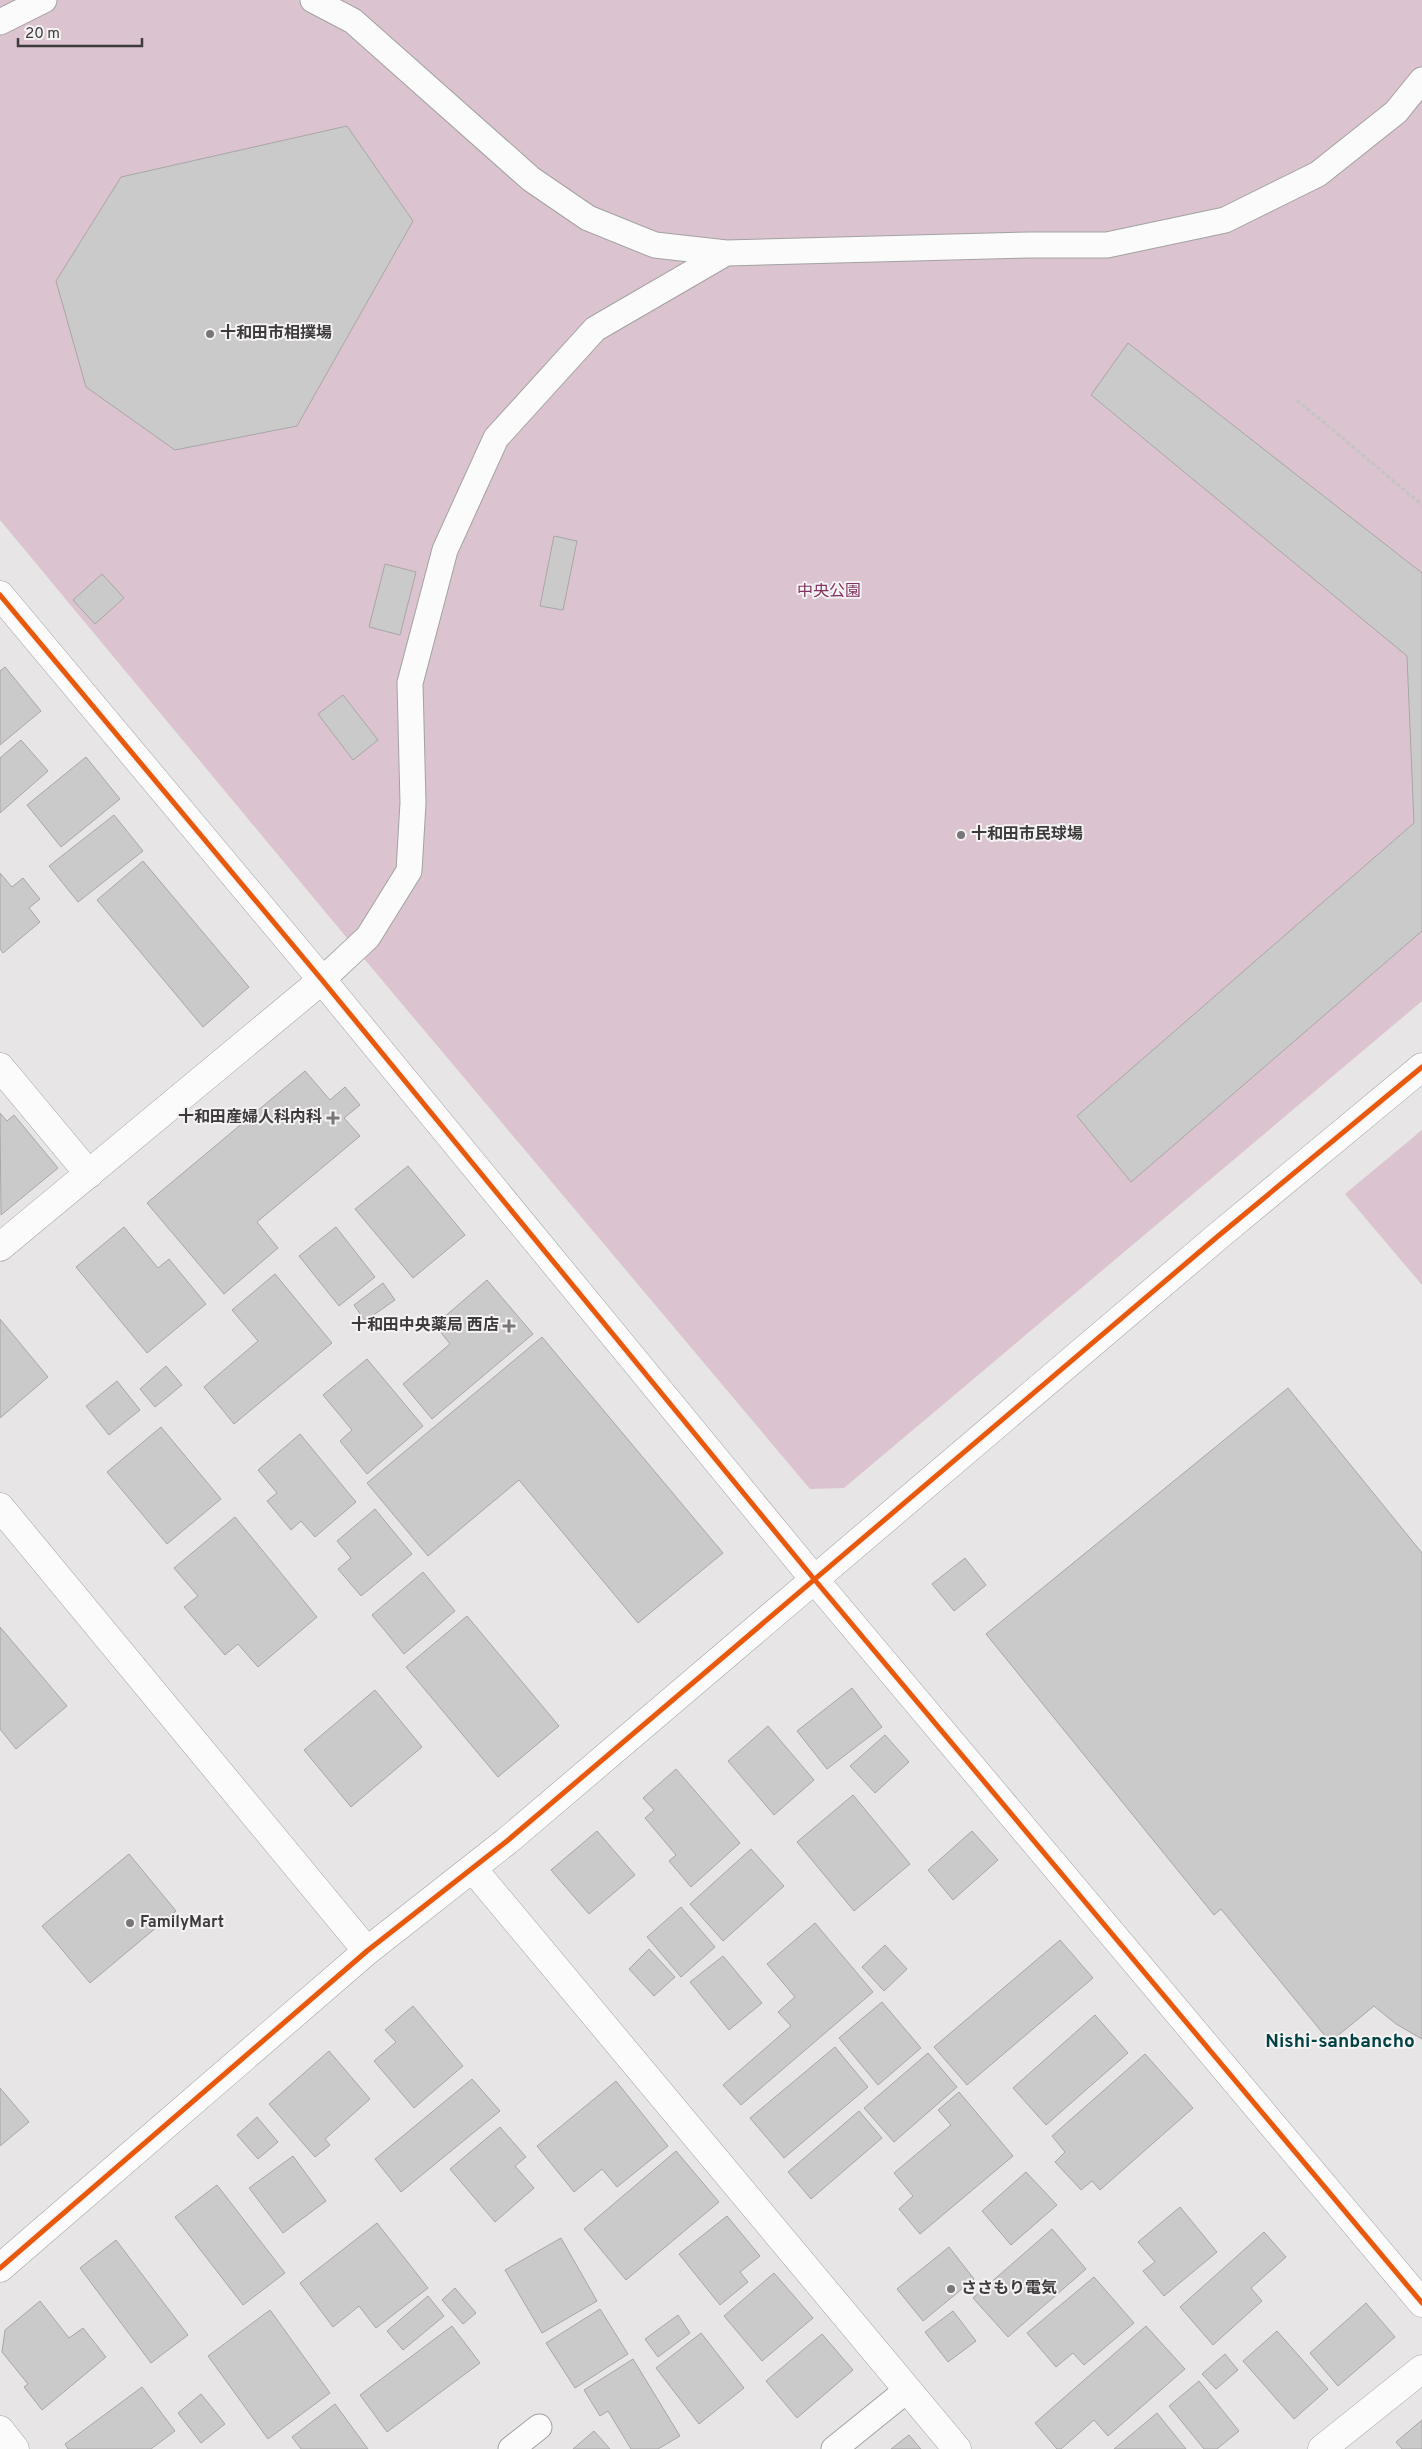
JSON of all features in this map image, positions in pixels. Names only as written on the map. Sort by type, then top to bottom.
[{"type":"street","points":[[0,595],[322,980],[814,1579],[1422,2303]]},
{"type":"street","points":[[0,1247],[322,980]]},
{"type":"street","points":[[0,2268],[367,1951],[473,1869],[1217,1237],[1422,1066]]},
{"type":"street","points":[[0,1067],[88,1174]]},
{"type":"street","points":[[0,1508],[367,1951]]},
{"type":"street","points":[[473,1869],[957,2449]]},
{"type":"street","points":[[1322,2449],[1422,2369]]},
{"type":"street","points":[[0,2430],[15,2449]]},
{"type":"lane","points":[[0,22],[44,0]]},
{"type":"lane","points":[[313,0],[353,21],[531,179],[588,218],[655,245],[726,253],[1030,245],[1108,245],[1225,220],[1318,174],[1396,112],[1422,80]]},
{"type":"lane","points":[[322,980],[368,937],[409,871],[413,803],[410,683],[446,550],[496,438],[595,329],[726,253]]},
{"type":"lane","points":[[834,2449],[907,2390]]},
{"type":"lane","points":[[511,2449],[539,2427]]},
{"type":"path","points":[[1297,400],[1422,505]]},
{"type":"green space","name":"中央公園","points":[[0,0],[1422,0],[1422,1001],[844,1488],[810,1489],[371,967],[0,520]]},
{"type":"green space","points":[[1422,1130],[1422,1285],[1345,1194]]},
{"type":"building","name":"十和田市相撲場","points":[[347,126],[413,221],[297,426],[175,450],[86,387],[56,281],[121,177]]},
{"type":"building","points":[[1128,343],[1422,573],[1422,931],[1131,1182],[1077,1116],[1414,823],[1407,656],[1091,395]]},
{"type":"building","points":[[554,536],[577,541],[563,610],[540,606]]},
{"type":"building","points":[[385,564],[416,572],[400,635],[369,627]]},
{"type":"building","points":[[102,574],[124,598],[95,624],[73,600]]},
{"type":"building","points":[[5,667],[41,711],[0,745],[0,671]]},
{"type":"building","points":[[343,695],[378,740],[353,760],[318,714]]},
{"type":"building","points":[[21,740],[48,771],[0,813],[0,758]]},
{"type":"building","points":[[86,757],[120,799],[61,847],[27,805]]},
{"type":"building","points":[[114,815],[143,851],[78,902],[49,866]]},
{"type":"building","points":[[143,861],[249,987],[203,1027],[97,900]]},
{"type":"building","points":[[0,873],[12,887],[23,878],[40,899],[29,908],[40,922],[3,953],[0,949]]},
{"type":"building","points":[[305,1071],[330,1100],[345,1087],[360,1105],[344,1118],[360,1136],[257,1222],[278,1248],[224,1294],[147,1203]]},
{"type":"building","points":[[0,1113],[7,1121],[14,1115],[58,1168],[1,1215]]},
{"type":"building","points":[[408,1166],[465,1235],[413,1278],[355,1209]]},
{"type":"building","points":[[124,1227],[158,1268],[169,1259],[206,1304],[147,1353],[76,1267]]},
{"type":"building","points":[[336,1227],[375,1277],[339,1306],[299,1256]]},
{"type":"building","points":[[275,1274],[332,1343],[234,1424],[204,1387],[258,1341],[232,1310]]},
{"type":"building","points":[[487,1280],[533,1334],[432,1419],[403,1384],[450,1344],[435,1325]]},
{"type":"building","points":[[383,1283],[395,1300],[365,1321],[354,1305]]},
{"type":"building","points":[[0,1319],[48,1377],[0,1418]]},
{"type":"building","points":[[542,1337],[723,1553],[638,1623],[519,1480],[428,1556],[367,1483]]},
{"type":"building","points":[[367,1359],[423,1426],[367,1474],[340,1441],[352,1430],[323,1395]]},
{"type":"building","points":[[166,1366],[182,1385],[155,1407],[140,1389]]},
{"type":"building","points":[[117,1381],[140,1410],[109,1435],[86,1406]]},
{"type":"building","points":[[1288,1388],[1422,1553],[1422,2039],[1396,2024],[1374,2006],[1330,2042],[1221,1909],[1214,1915],[986,1634]]},
{"type":"building","points":[[161,1427],[221,1499],[167,1544],[107,1472]]},
{"type":"building","points":[[300,1434],[356,1502],[315,1537],[301,1521],[291,1530],[267,1501],[277,1493],[258,1470]]},
{"type":"building","points":[[375,1509],[412,1554],[361,1596],[338,1569],[351,1558],[337,1541]]},
{"type":"building","points":[[235,1517],[317,1617],[258,1667],[238,1644],[225,1655],[184,1607],[198,1596],[174,1568]]},
{"type":"building","points":[[965,1558],[986,1585],[954,1611],[932,1584]]},
{"type":"building","points":[[423,1572],[455,1611],[404,1654],[372,1615]]},
{"type":"building","points":[[467,1616],[559,1726],[498,1777],[406,1667]]},
{"type":"building","points":[[0,1627],[67,1706],[16,1749],[0,1729]]},
{"type":"building","points":[[852,1688],[882,1727],[827,1769],[797,1731]]},
{"type":"building","points":[[375,1690],[422,1747],[351,1807],[304,1750]]},
{"type":"building","points":[[768,1726],[814,1780],[774,1815],[728,1761]]},
{"type":"building","points":[[885,1735],[909,1762],[875,1793],[850,1766]]},
{"type":"building","points":[[676,1769],[740,1843],[691,1887],[669,1861],[676,1855],[645,1818],[654,1810],[643,1798]]},
{"type":"building","points":[[853,1795],[910,1864],[854,1911],[797,1842]]},
{"type":"building","points":[[597,1831],[635,1875],[589,1914],[551,1870]]},
{"type":"building","points":[[972,1831],[998,1860],[953,1900],[928,1870]]},
{"type":"building","points":[[751,1849],[784,1886],[723,1941],[690,1904]]},
{"type":"building","points":[[129,1854],[176,1911],[90,1983],[42,1926]]},
{"type":"building","points":[[681,1907],[715,1947],[681,1977],[647,1937]]},
{"type":"building","points":[[815,1923],[873,1992],[741,2105],[723,2085],[791,2026],[778,2012],[795,1997],[767,1964]]},
{"type":"building","points":[[1060,1940],[1093,1978],[967,2085],[934,2047]]},
{"type":"building","points":[[885,1945],[907,1969],[884,1991],[862,1967]]},
{"type":"building","points":[[649,1949],[675,1977],[654,1996],[629,1969]]},
{"type":"building","points":[[723,1956],[762,2003],[729,2030],[690,1982]]},
{"type":"building","points":[[882,2002],[921,2048],[878,2085],[839,2038]]},
{"type":"building","points":[[413,2006],[463,2066],[414,2108],[374,2061],[396,2042],[385,2030]]},
{"type":"building","points":[[1095,2015],[1128,2053],[1046,2125],[1013,2088]]},
{"type":"building","points":[[835,2047],[868,2087],[784,2158],[750,2118]]},
{"type":"building","points":[[329,2051],[370,2099],[325,2139],[330,2145],[315,2157],[269,2104]]},
{"type":"building","points":[[928,2053],[957,2087],[894,2142],[864,2108]]},
{"type":"building","points":[[1145,2054],[1193,2108],[1100,2190],[1092,2181],[1081,2190],[1055,2162],[1065,2152],[1052,2136]]},
{"type":"building","points":[[472,2079],[500,2111],[401,2192],[375,2159]]},
{"type":"building","points":[[616,2081],[668,2146],[617,2187],[602,2169],[574,2192],[537,2146]]},
{"type":"building","points":[[0,2088],[29,2122],[0,2146]]},
{"type":"building","points":[[959,2092],[1013,2156],[920,2234],[899,2209],[913,2196],[894,2173],[951,2125],[938,2110]]},
{"type":"building","points":[[859,2111],[882,2138],[811,2199],[788,2172]]},
{"type":"building","points":[[257,2117],[278,2142],[258,2159],[237,2135]]},
{"type":"building","points":[[500,2127],[526,2157],[515,2166],[534,2188],[495,2222],[450,2169]]},
{"type":"building","points":[[676,2151],[719,2202],[626,2280],[584,2229]]},
{"type":"building","points":[[293,2156],[326,2201],[283,2233],[249,2188]]},
{"type":"building","points":[[1026,2172],[1057,2205],[1011,2245],[982,2211]]},
{"type":"building","points":[[217,2185],[285,2273],[243,2305],[175,2217]]},
{"type":"building","points":[[1180,2207],[1217,2252],[1164,2296],[1143,2271],[1155,2262],[1138,2242]]},
{"type":"building","points":[[727,2216],[760,2256],[740,2272],[748,2282],[720,2305],[679,2254]]},
{"type":"building","points":[[377,2223],[428,2288],[376,2328],[359,2306],[333,2327],[300,2283]]},
{"type":"building","points":[[1052,2229],[1086,2269],[1008,2337],[973,2298]]},
{"type":"building","points":[[1264,2232],[1286,2257],[1251,2288],[1262,2301],[1213,2345],[1180,2307]]},
{"type":"building","points":[[561,2238],[597,2301],[542,2333],[505,2270]]},
{"type":"building","points":[[116,2240],[188,2335],[151,2363],[80,2268]]},
{"type":"building","points":[[949,2247],[974,2279],[923,2321],[897,2289]]},
{"type":"building","points":[[774,2273],[813,2318],[762,2361],[724,2316]]},
{"type":"building","points":[[1094,2277],[1134,2323],[1084,2365],[1073,2353],[1056,2367],[1027,2333]]},
{"type":"building","points":[[455,2288],[476,2313],[463,2324],[442,2300]]},
{"type":"building","points":[[428,2296],[444,2316],[403,2350],[387,2331]]},
{"type":"building","points":[[40,2301],[69,2338],[83,2328],[106,2357],[42,2410],[24,2387],[28,2384],[2,2352],[5,2330]]},
{"type":"building","points":[[1366,2303],[1395,2337],[1338,2386],[1310,2353]]},
{"type":"building","points":[[600,2309],[628,2354],[575,2388],[546,2343]]},
{"type":"building","points":[[270,2310],[330,2393],[268,2439],[208,2356]]},
{"type":"building","points":[[953,2311],[976,2341],[948,2362],[925,2332]]},
{"type":"building","points":[[678,2315],[690,2333],[658,2357],[645,2339]]},
{"type":"building","points":[[452,2326],[480,2363],[387,2432],[360,2395]]},
{"type":"building","points":[[1146,2326],[1185,2369],[1108,2436],[1094,2420],[1061,2449],[1057,2449],[1035,2423]]},
{"type":"building","points":[[1277,2331],[1328,2389],[1294,2419],[1243,2361]]},
{"type":"building","points":[[701,2333],[744,2388],[699,2424],[656,2368]]},
{"type":"building","points":[[822,2334],[853,2370],[797,2418],[766,2381]]},
{"type":"building","points":[[1225,2354],[1238,2370],[1216,2389],[1202,2374]]},
{"type":"building","points":[[633,2359],[680,2436],[658,2449],[631,2449],[608,2411],[600,2416],[584,2390]]},
{"type":"building","points":[[1199,2381],[1239,2431],[1217,2449],[1204,2449],[1169,2406]]},
{"type":"building","points":[[142,2387],[175,2431],[151,2449],[68,2449],[65,2444]]},
{"type":"building","points":[[201,2394],[225,2424],[201,2443],[178,2413]]},
{"type":"building","points":[[335,2404],[368,2449],[301,2449],[292,2437]]},
{"type":"building","points":[[1157,2413],[1186,2449],[1114,2449]]},
{"type":"building","points":[[1422,2420],[1422,2449],[1402,2449],[1396,2442]]},
{"type":"building","points":[[594,2431],[610,2449],[573,2449]]},
{"type":"building","points":[[909,2435],[921,2449],[891,2449]]},
{"type":"cycle path","points":[[0,595],[322,980],[814,1579],[1422,2303]]},
{"type":"cycle path","points":[[0,2268],[367,1951],[507,1841],[1217,1237],[1422,1067]]},
{"type":"place","name":"十和田市相撲場","points":[[210,334]]},
{"type":"place","name":"十和田市民球場","points":[[961,835]]},
{"type":"place","name":"十和田産婦人科内科","points":[[333,1118]]},
{"type":"place","name":"十和田中央薬局 西店","points":[[509,1326]]},
{"type":"place","name":"FamilyMart","points":[[130,1923]]},
{"type":"place","name":"ささもり電気","points":[[951,2289]]},
{"type":"district","name":"Nishi-sanbancho","points":[[1340,2042]]}]
